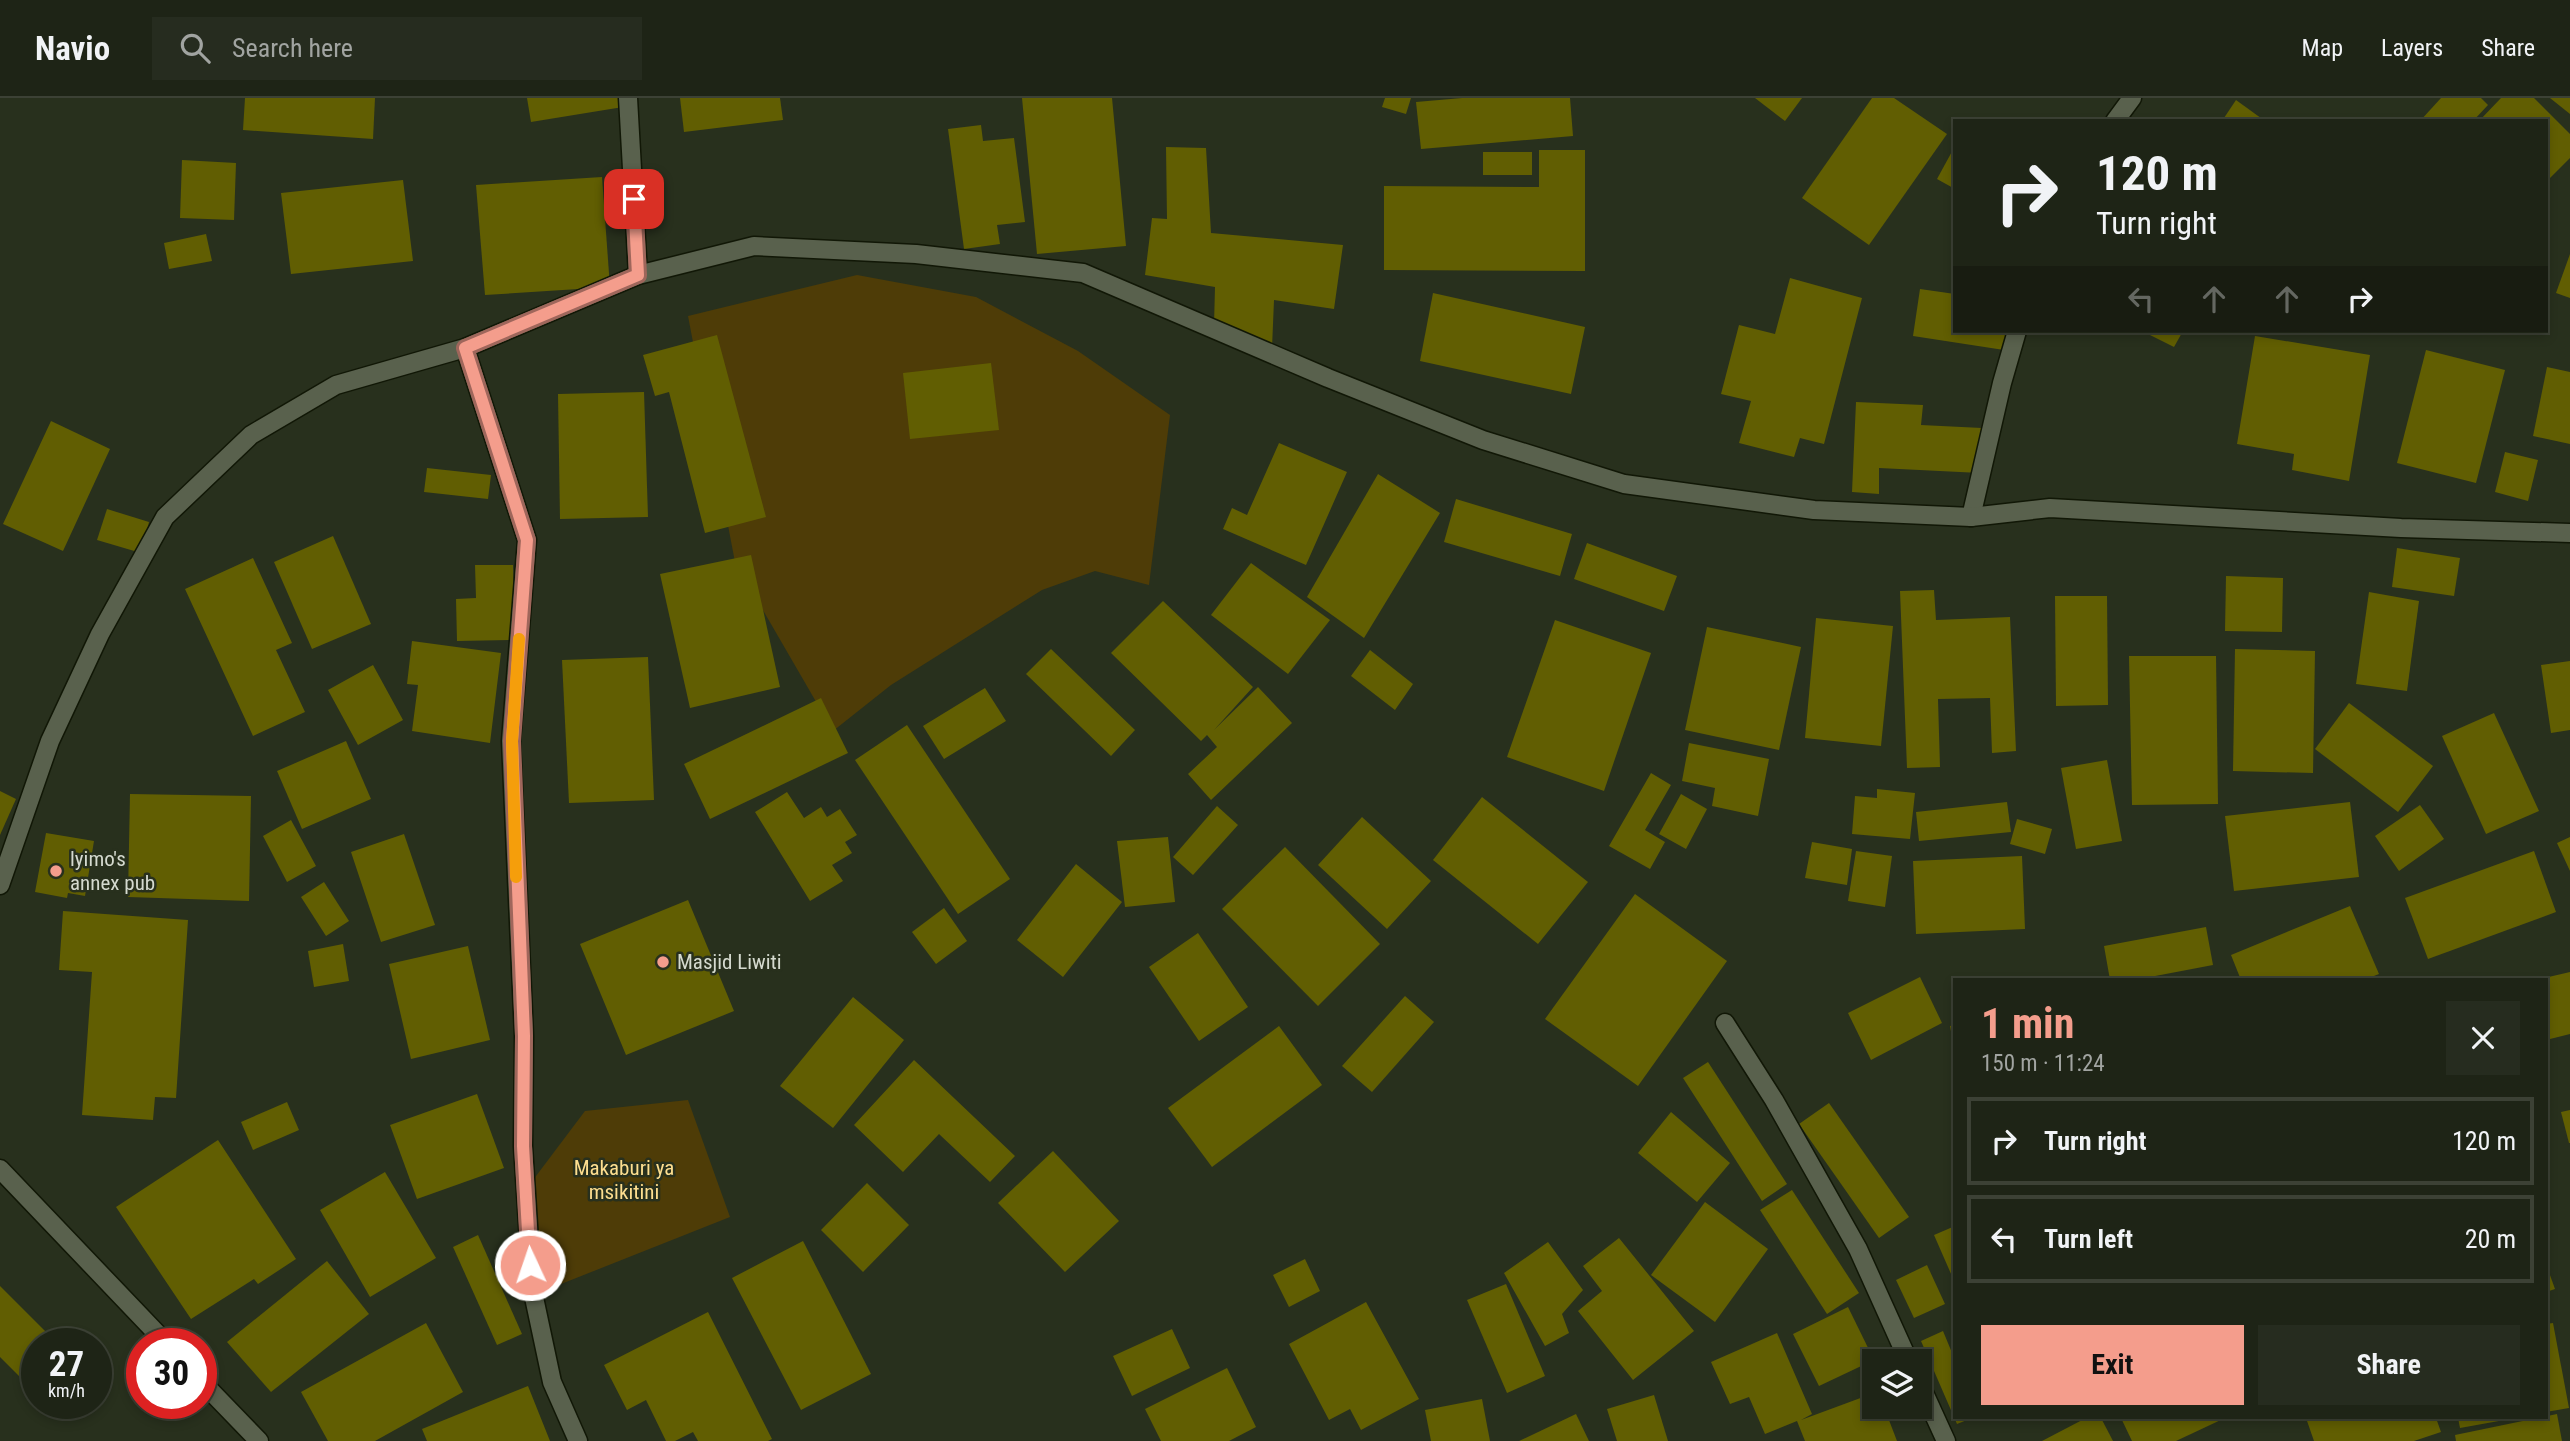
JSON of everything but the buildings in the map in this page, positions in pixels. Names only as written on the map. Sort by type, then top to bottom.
[{"type":"street","points":[[628,98],[638,275]]},
{"type":"street","points":[[2116,119],[2132,98]]},
{"type":"street","points":[[0,885],[50,741],[100,634],[165,517],[251,435],[336,385],[465,348],[638,275],[754,246],[916,254],[1083,273],[1328,378],[1483,440],[1624,484],[1814,510],[1971,517],[2050,508],[2401,528],[2570,533]]},
{"type":"street","points":[[1971,517],[2016,333]]},
{"type":"street","points":[[465,348],[527,540],[512,741],[524,1036],[523,1146],[532,1288],[552,1382],[578,1441]]},
{"type":"street","points":[[1725,1023],[1774,1100],[1858,1249],[1903,1349]]},
{"type":"street","points":[[0,1169],[151,1328]]},
{"type":"street","points":[[217,1398],[259,1441]]},
{"type":"street","points":[[1932,1409],[1947,1441]]},
{"type":"green space","points":[[857,275],[976,297],[1078,351],[1170,415],[1149,585],[1095,571],[1042,590],[891,685],[833,731],[735,562],[688,316]]},
{"type":"green space","name":"Makaburi ya msikitini","points":[[688,1100],[730,1217],[551,1288],[521,1196],[585,1111]]},
{"type":"slow traffic","points":[[516,877],[512,741],[519,639]]},
{"type":"place","name":"lyimo's annex pub","points":[[56,871]]},
{"type":"place","name":"Masjid Liwiti","points":[[663,962]]},
{"type":"route","points":[[530,1265],[523,1146],[524,1036],[512,741],[527,540],[465,348],[638,275],[634,199]]}]
